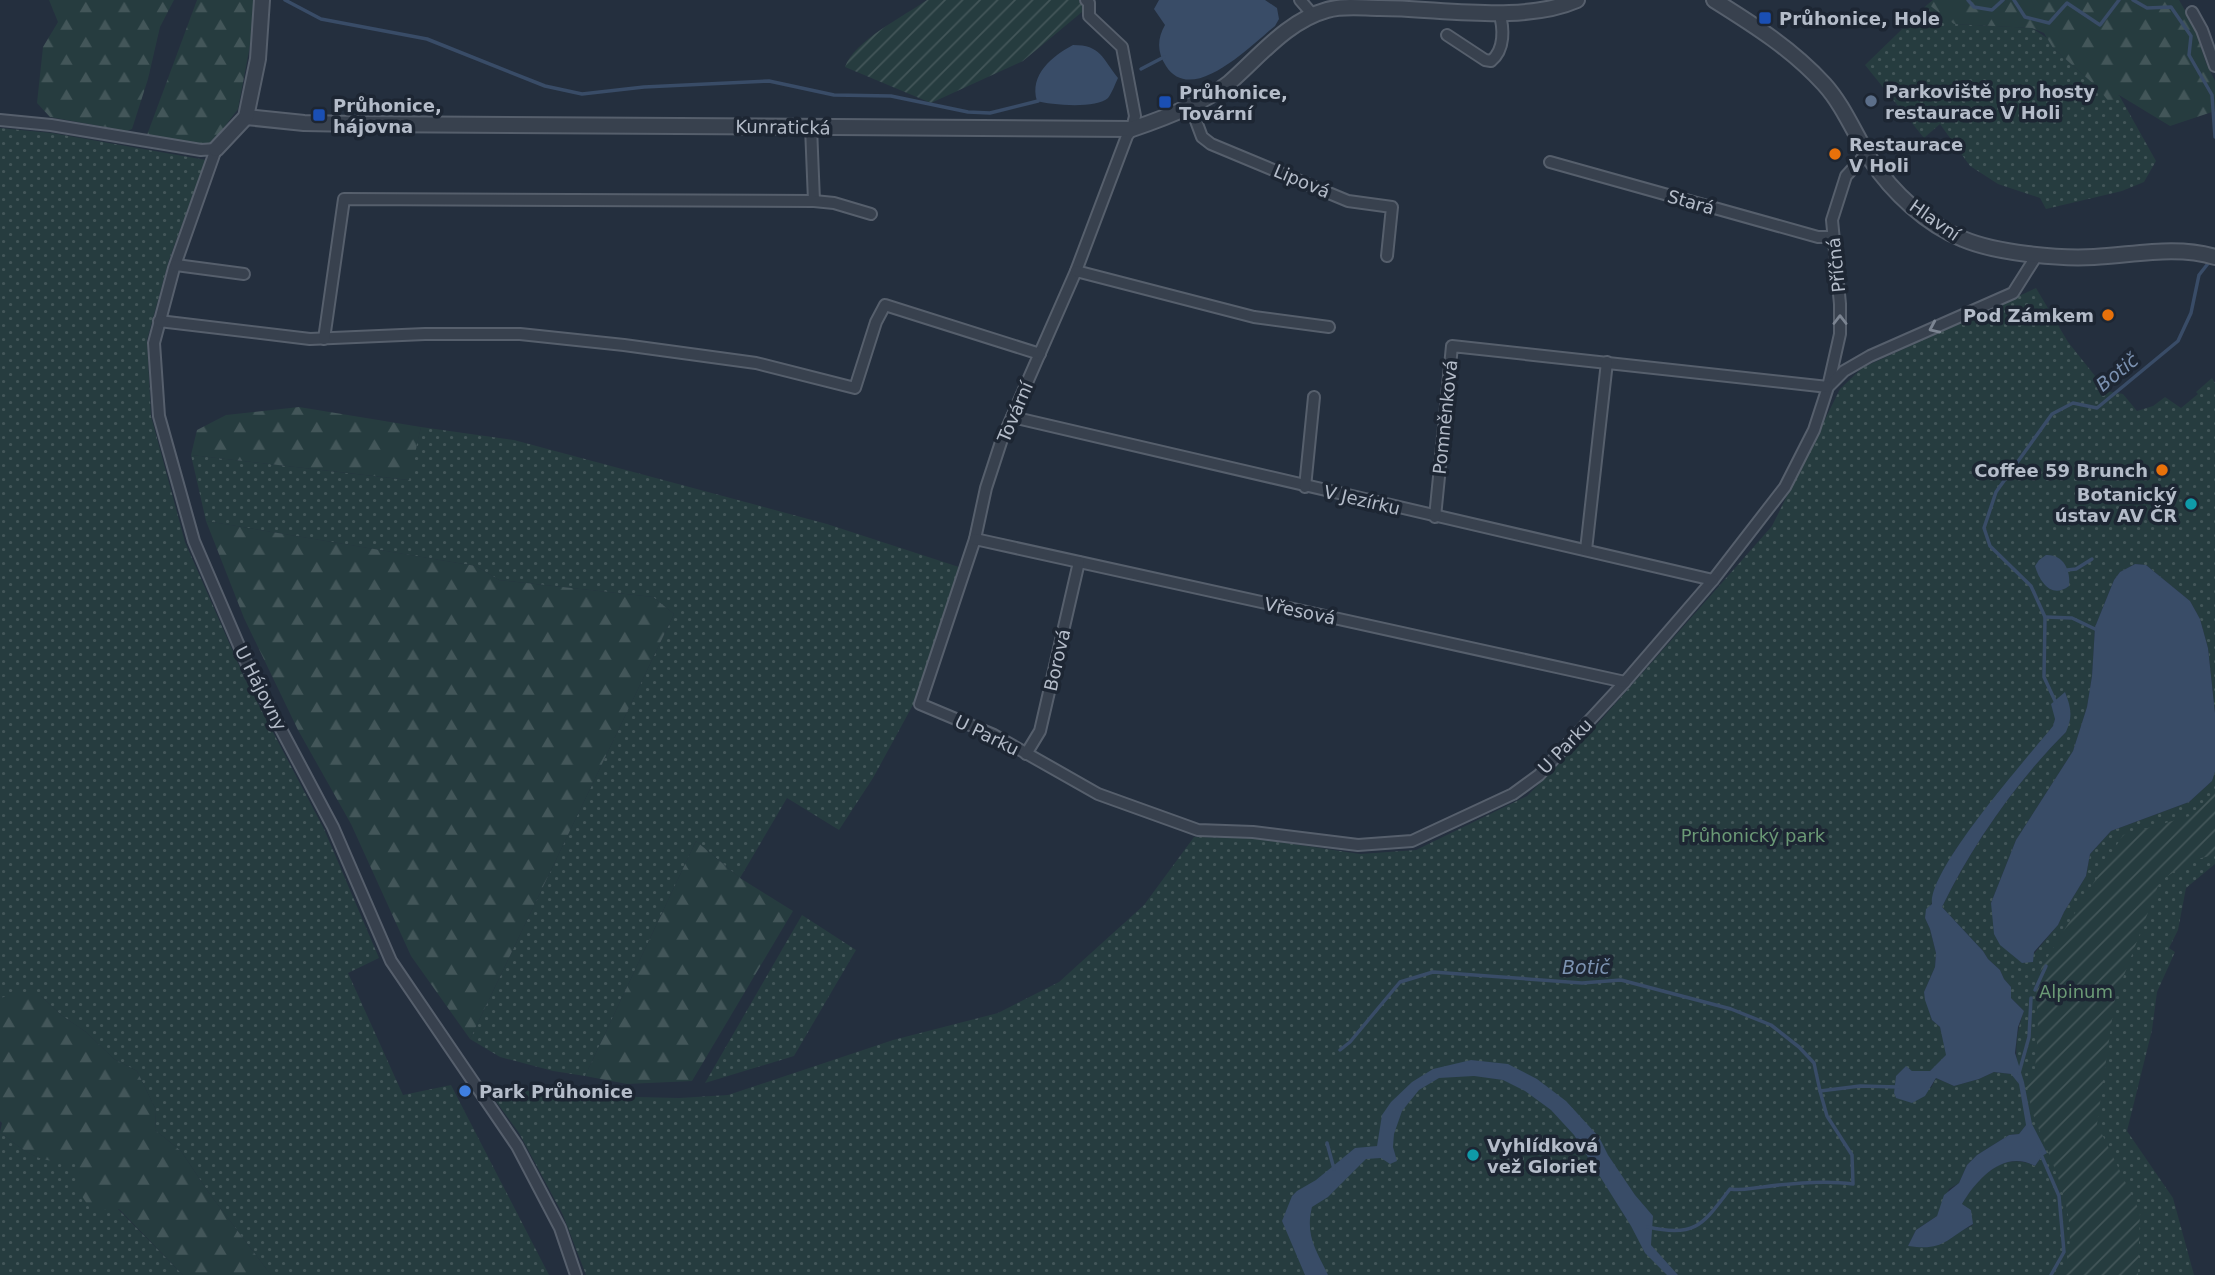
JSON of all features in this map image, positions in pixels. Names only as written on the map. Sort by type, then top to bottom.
[{"type":"street","points":[[246,117],[258,59],[262,0]]},
{"type":"street","points":[[1086,0],[1089,4],[1089,16],[1106,29],[1122,47],[1135,116],[1132,129]]},
{"type":"street","points":[[1300,0],[1313,15]]},
{"type":"street","points":[[1447,35],[1485,60],[1491,61],[1499,52],[1502,42],[1499,12],[1533,13],[1577,0]]},
{"type":"street","name":"Hlavní","points":[[1714,0],[1788,50],[1825,85],[1881,174],[1900,195],[1951,234],[1989,247],[2037,255],[2090,257],[2171,251],[2208,255]]},
{"type":"street","name":"Kunratická","points":[[246,117],[318,124],[1132,129],[1163,118],[1226,85],[1279,37],[1313,15],[1331,9],[1347,7],[1499,12]]},
{"type":"street","points":[[2192,12],[2202,30],[2215,66]]},
{"type":"street","name":"Lipová","points":[[1190,105],[1202,137],[1211,144],[1348,201],[1392,207],[1387,256]]},
{"type":"street","name":"U Hájovny","points":[[246,117],[216,149],[176,265],[154,343],[159,416],[194,541],[250,669],[333,827],[391,961],[517,1146],[560,1228],[576,1275]]},
{"type":"street","points":[[0,120],[51,125],[201,150],[216,149]]},
{"type":"street","points":[[811,127],[814,201]]},
{"type":"street","name":"Tovární","points":[[920,704],[975,539],[986,488],[1012,417],[1076,271],[1132,129]]},
{"type":"street","name":"Příčná","points":[[1828,387],[1840,334],[1840,304],[1832,220],[1846,176],[1867,153]]},
{"type":"street","name":"Stará","points":[[1550,162],[1818,237],[1833,237]]},
{"type":"street","points":[[324,339],[344,199],[814,201],[834,203],[871,214]]},
{"type":"street","points":[[1828,387],[1844,370],[1858,362],[2013,293],[2037,255]]},
{"type":"street","points":[[176,265],[244,274]]},
{"type":"street","points":[[1076,271],[1254,317],[1329,327]]},
{"type":"street","points":[[159,321],[310,339],[425,334],[520,334],[756,363],[855,388],[876,322],[885,305],[1040,354]]},
{"type":"street","name":"Pomněnková","points":[[1435,517],[1452,346],[1828,387]]},
{"type":"street","points":[[1586,550],[1607,362]]},
{"type":"street","name":"U Parku","points":[[920,704],[994,735],[1098,794],[1198,830],[1252,832],[1358,845],[1412,841],[1513,794],[1539,775],[1625,682],[1713,580],[1785,487],[1814,430],[1828,387]]},
{"type":"street","points":[[1305,487],[1314,397]]},
{"type":"street","name":"V Jezírku","points":[[1012,417],[1713,580]]},
{"type":"street","name":"Vřesová","points":[[975,539],[1625,682]]},
{"type":"street","name":"Borová","points":[[1026,754],[1040,731],[1079,562]]},
{"type":"green space","points":[[49,0],[174,0],[160,27],[148,79],[132,129],[127,131],[50,117],[37,103],[43,47],[58,22]]},
{"type":"green space","points":[[197,0],[254,0],[255,19],[238,109],[210,146],[147,135]]},
{"type":"green space","points":[[927,0],[1080,0],[1088,7],[1023,61],[931,103],[845,67],[850,57],[869,39]]},
{"type":"green space","points":[[1933,0],[2179,0],[2194,26],[2215,81],[2215,111],[2170,126],[2119,95],[2110,103],[2097,87],[2053,48],[2044,33],[2032,28],[1954,24],[1928,4]]},
{"type":"green space","points":[[1928,4],[1955,24],[2032,28],[2047,38],[2053,48],[2110,102],[2119,95],[2156,161],[2144,182],[2122,191],[2046,209],[2040,198],[1998,184],[1970,166],[1940,124],[1924,138],[1865,65]]},
{"type":"green space","points":[[0,128],[52,133],[206,160],[169,260],[147,340],[151,416],[185,542],[245,679],[324,829],[379,958],[348,973],[403,1095],[451,1085],[549,1275],[271,1275],[181,1151],[155,1130],[156,1110],[137,1071],[114,1059],[86,1032],[61,1015],[41,996],[0,998]]},
{"type":"green space","name":"Průhonický park","points":[[2036,288],[2068,342],[2107,391],[2123,394],[2137,411],[2153,406],[2165,397],[2181,408],[2212,378],[2215,383],[2215,713],[2208,648],[2200,619],[2190,601],[2146,565],[2135,564],[2120,572],[2114,580],[2095,627],[2087,707],[2073,751],[2016,840],[1991,903],[2032,956],[2058,925],[2086,876],[2090,854],[2111,831],[2189,802],[2212,781],[2215,772],[2215,864],[2186,888],[2178,930],[2169,948],[2175,952],[2157,992],[2152,1030],[2127,1131],[2173,1198],[2194,1275],[586,1275],[563,1215],[519,1133],[484,1085],[558,1095],[679,1098],[728,1095],[893,1040],[998,1013],[1059,982],[1144,905],[1194,837],[1253,838],[1360,854],[1416,850],[1527,796],[1586,737],[1772,526],[1840,389],[1862,368]],"holes":[[[2055,719],[2066,732],[2030,772],[1997,815],[1967,860],[1942,907],[2000,970],[2011,987],[2011,998],[2024,1011],[2017,1039],[2018,1068],[2011,1074],[1994,1072],[1954,1086],[1936,1078],[1931,1088],[1906,1067],[1912,1071],[1930,1071],[1947,1055],[1940,1027],[1932,1020],[1924,992],[1935,967],[1936,953],[1925,918],[1955,850],[2053,726]],[[2026,1125],[2042,1156],[2035,1166],[2012,1162],[1992,1169],[1975,1185],[1961,1205],[1973,1225],[1908,1246],[1916,1230],[1937,1216],[1949,1189],[1959,1183],[1967,1165],[1977,1155],[2009,1135],[2019,1134]]]},
{"type":"green space","points":[[299,407],[421,427],[409,480],[191,455],[197,430],[226,415]]},
{"type":"green space","points":[[421,427],[514,440],[827,524],[959,567],[914,703],[873,778],[839,830],[787,798],[740,878],[696,841],[585,1076],[553,1071],[500,1057],[470,1039],[674,614],[653,597],[499,580],[476,566],[206,521],[191,455],[408,480]]},
{"type":"green space","points":[[206,521],[476,566],[499,580],[653,597],[674,614],[470,1039],[411,956],[351,824],[298,730],[244,618]]},
{"type":"green space","name":"Alpinum","points":[[2215,792],[2215,855],[2192,860],[2160,881],[2115,999],[2097,1124],[2140,1212],[2138,1275],[2063,1275],[2069,1254],[2068,1213],[2033,1114],[2026,1082],[2035,1070],[2038,1030],[2036,984],[2042,966],[2123,835],[2190,816]]},
{"type":"green space","points":[[696,841],[740,878],[793,911],[692,1081],[627,1084],[585,1076]]},
{"type":"green space","points":[[802,915],[856,950],[794,1056],[705,1083]]},
{"type":"green space","points":[[41,996],[61,1015],[86,1032],[114,1059],[137,1071],[156,1110],[155,1130],[181,1151],[271,1275],[183,1275],[119,1209],[91,1210],[76,1187],[80,1161],[55,1161],[36,1157],[0,1132],[0,998]]},
{"type":"green space","points":[[0,1132],[28,1152],[45,1159],[80,1160],[118,1209],[183,1275],[0,1275]]},
{"type":"water","points":[[1159,0],[1265,0],[1277,8],[1279,19],[1275,26],[1222,68],[1191,80],[1177,77],[1161,56],[1159,40],[1165,25],[1154,9]]},
{"type":"water","points":[[1073,45],[1095,50],[1118,78],[1108,98],[1084,105],[1037,101],[1036,83],[1044,67]]},
{"type":"water","points":[[2046,555],[2057,557],[2065,564],[2069,574],[2069,586],[2063,590],[2052,590],[2040,578],[2035,566]]},
{"type":"water","points":[[2135,564],[2146,565],[2190,601],[2200,619],[2208,648],[2215,713],[2215,772],[2212,781],[2189,802],[2111,831],[2090,854],[2086,876],[2058,925],[2034,952],[2033,962],[2022,963],[2000,945],[1994,934],[1991,903],[2016,840],[2073,751],[2087,707],[2095,627],[2114,580],[2120,572]]},
{"type":"water","points":[[2065,692],[2070,712],[2066,732],[2030,771],[1981,837],[1942,907],[2000,970],[2011,987],[2011,998],[2024,1011],[2018,1027],[2015,1053],[2032,1124],[2047,1153],[2035,1166],[2013,1161],[2002,1164],[1975,1185],[1962,1204],[1971,1210],[1973,1224],[1936,1246],[1908,1246],[1916,1230],[1937,1216],[1944,1195],[1959,1183],[1967,1165],[1977,1155],[2009,1135],[2019,1134],[2026,1125],[2019,1084],[2011,1074],[1994,1072],[1954,1086],[1936,1078],[1925,1096],[1912,1103],[1896,1098],[1894,1093],[1896,1076],[1906,1066],[1912,1071],[1930,1071],[1946,1055],[1940,1027],[1932,1020],[1925,1000],[1924,992],[1935,967],[1936,953],[1925,918],[1926,909],[1932,904],[1935,888],[1962,840],[2053,726],[2055,719],[2051,704]]},
{"type":"water","points":[[1471,1060],[1508,1064],[1537,1079],[1566,1101],[1599,1137],[1635,1195],[1653,1216],[1651,1245],[1678,1275],[1667,1275],[1645,1253],[1574,1135],[1551,1110],[1525,1091],[1503,1080],[1474,1076],[1439,1078],[1419,1090],[1402,1111],[1394,1134],[1393,1147],[1397,1161],[1390,1164],[1381,1158],[1366,1159],[1328,1197],[1312,1207],[1311,1234],[1328,1275],[1305,1275],[1282,1221],[1292,1196],[1355,1148],[1377,1146],[1382,1115],[1412,1082],[1433,1069]]},
{"type":"waterway","points":[[285,0],[321,19],[427,39],[545,86],[582,94],[644,87],[769,81],[834,95],[891,96],[968,112],[990,113],[1038,101]]},
{"type":"waterway","name":"Botič","points":[[1968,0],[1974,7],[1992,10],[2003,0]]},
{"type":"waterway","name":"Botič","points":[[2014,0],[2025,17],[2049,23],[2067,3],[2100,25],[2119,0]]},
{"type":"waterway","name":"Botič","points":[[2133,0],[2147,8],[2171,7],[2191,36],[2189,55],[2212,95],[2215,137]]},
{"type":"waterway","points":[[1141,69],[1164,57]]},
{"type":"waterway","name":"Botič","points":[[2056,703],[2044,677],[2045,617],[2031,586],[1990,546],[1984,528],[1996,492],[2052,414],[2073,403],[2097,408],[2178,341],[2191,313],[2199,275],[2210,261]]},
{"type":"waterway","points":[[2067,570],[2076,569],[2092,559]]},
{"type":"waterway","name":"Botič","points":[[2045,617],[2072,618],[2095,629]]},
{"type":"waterway","name":"Botič","points":[[2035,990],[2046,966]]},
{"type":"waterway","name":"Botič","points":[[1340,1050],[1350,1042],[1400,982],[1433,972],[1582,983],[1621,980],[1731,1009],[1771,1025],[1814,1063],[1820,1091]]},
{"type":"waterway","name":"Botič","points":[[2019,1073],[2029,1037],[2031,998]]},
{"type":"waterway","name":"Botič","points":[[1648,1227],[1677,1231],[1697,1225],[1713,1211],[1730,1189],[1743,1190],[1808,1182],[1853,1184],[1852,1155],[1827,1116],[1820,1091],[1860,1086],[1898,1087]]},
{"type":"waterway","name":"Botič","points":[[1327,1143],[1334,1169]]},
{"type":"waterway","name":"Botič","points":[[2040,1152],[2059,1196],[2064,1252],[2051,1275]]},
{"type":"place","name":"Průhonice, Hole","points":[[1765,18]]},
{"type":"place","name":"Parkoviště pro hosty restaurace V Holi","points":[[1871,101]]},
{"type":"place","name":"Průhonice, Tovární","points":[[1165,102]]},
{"type":"place","name":"Průhonice, hájovna","points":[[319,115]]},
{"type":"place","name":"Restaurace V Holi","points":[[1835,154]]},
{"type":"place","name":"Pod Zámkem","points":[[2108,315]]},
{"type":"place","name":"Coffee 59 Brunch","points":[[2162,470]]},
{"type":"place","name":"Botanický ústav AV ČR","points":[[2191,504]]},
{"type":"place","name":"Park Průhonice","points":[[465,1091]]},
{"type":"place","name":"Vyhlídková vež Gloriet","points":[[1473,1155]]}]
